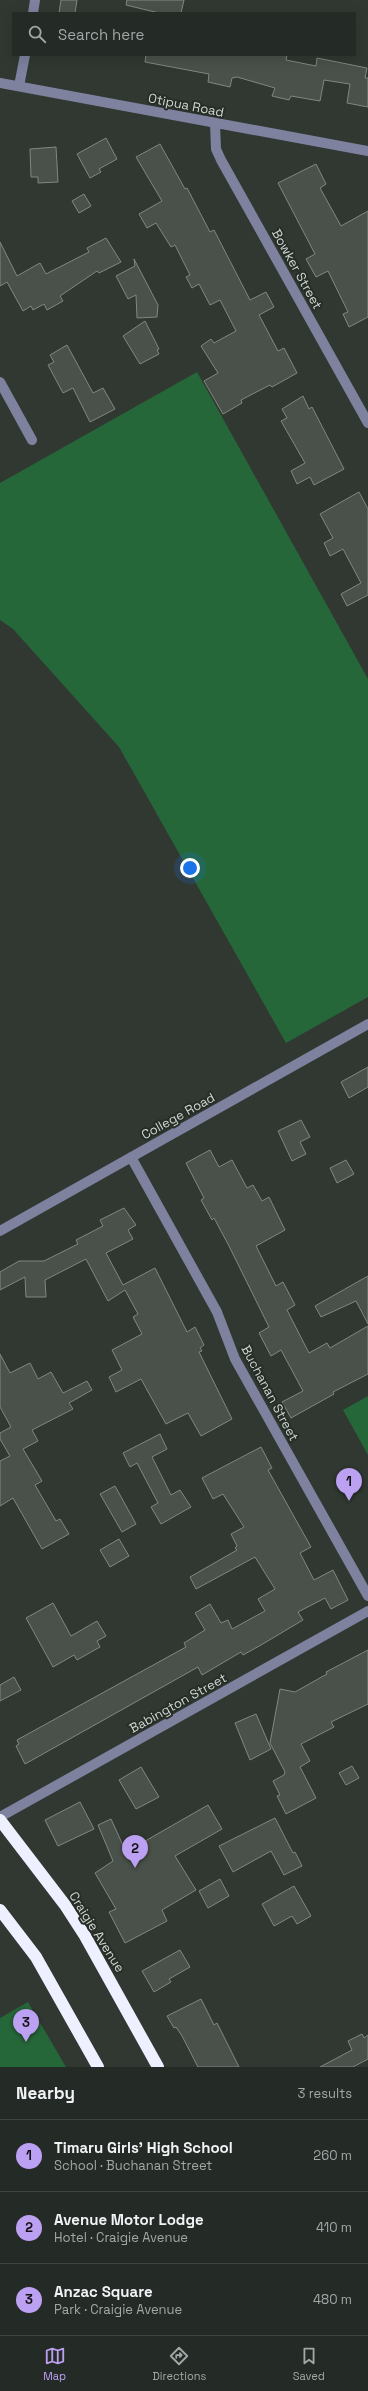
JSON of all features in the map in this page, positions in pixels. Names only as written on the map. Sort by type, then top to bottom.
[{"type":"highway","name":"Craigie Avenue","points":[[0,1818],[65,1905],[85,1936],[158,2067]]},
{"type":"highway","points":[[0,1910],[36,1957],[98,2067]]},
{"type":"street","points":[[32,12],[35,0]]},
{"type":"street","points":[[19,86],[25,56]]},
{"type":"street","name":"Otipua Road","points":[[0,83],[215,124],[368,151]]},
{"type":"street","name":"Bowker Street","points":[[215,124],[216,149],[221,160],[368,422]]},
{"type":"street","points":[[0,382],[32,440]]},
{"type":"street","name":"College Road","points":[[0,1231],[368,1024]]},
{"type":"street","name":"Buchanan Street","points":[[131,1157],[217,1312],[235,1359],[368,1596]]},
{"type":"street","name":"Babington Street","points":[[0,1818],[368,1611]]},
{"type":"green space","points":[[197,372],[368,679],[368,997],[286,1043],[119,747],[13,629],[0,620],[0,483]]},
{"type":"green space","points":[[368,1396],[368,1455],[343,1410]]},
{"type":"green space","points":[[28,2002],[66,2067],[0,2067],[0,2018]]},
{"type":"building","points":[[61,0],[77,0],[75,12],[59,12]]},
{"type":"building","points":[[127,0],[184,0],[181,12],[155,12],[126,5]]},
{"type":"building","points":[[146,56],[287,56],[286,60],[316,66],[317,58],[367,68],[365,78],[368,78],[368,107],[347,103],[350,84],[324,80],[320,101],[291,96],[289,100],[272,96],[275,88],[237,77],[232,78],[230,87],[208,82],[209,74],[145,62]]},
{"type":"building","points":[[106,138],[117,159],[99,169],[101,172],[90,178],[77,154]]},
{"type":"building","points":[[160,144],[185,189],[187,188],[210,232],[214,230],[250,300],[266,292],[274,307],[259,315],[278,351],[284,348],[297,373],[272,387],[270,385],[241,400],[242,403],[223,414],[204,381],[218,373],[201,346],[211,339],[214,343],[236,331],[220,300],[210,305],[199,284],[192,288],[186,277],[190,275],[175,245],[171,247],[156,223],[147,228],[139,214],[162,201],[136,157]]},
{"type":"building","points":[[56,147],[58,182],[38,183],[38,177],[31,177],[30,149]]},
{"type":"building","points":[[316,164],[326,184],[320,188],[341,226],[368,211],[368,317],[349,327],[343,314],[348,312],[328,271],[316,277],[306,259],[315,254],[278,183]]},
{"type":"building","points":[[84,194],[91,206],[79,213],[72,201]]},
{"type":"building","points":[[106,238],[121,262],[99,273],[97,271],[60,296],[63,301],[47,310],[44,304],[33,310],[31,306],[23,311],[7,282],[0,286],[0,242],[17,276],[40,263],[46,274],[89,252],[87,248]]},
{"type":"building","points":[[134,259],[158,305],[157,317],[137,318],[136,295],[128,299],[116,276],[135,266]]},
{"type":"building","points":[[145,321],[159,349],[157,350],[159,354],[140,364],[123,336]]},
{"type":"building","points":[[67,345],[93,393],[103,388],[115,409],[90,422],[73,388],[63,393],[48,365],[54,362],[50,355]]},
{"type":"building","points":[[303,396],[309,409],[312,407],[344,469],[314,485],[310,477],[297,484],[291,471],[305,463],[281,421],[287,418],[282,409]]},
{"type":"building","points":[[359,492],[368,509],[368,595],[347,606],[341,594],[361,583],[343,549],[330,556],[324,543],[333,538],[320,514]]},
{"type":"building","points":[[368,1067],[368,1087],[349,1098],[341,1082]]},
{"type":"building","points":[[301,1120],[310,1137],[300,1142],[306,1154],[292,1161],[278,1131]]},
{"type":"building","points":[[210,1150],[219,1167],[232,1160],[247,1188],[253,1185],[262,1201],[269,1197],[285,1230],[256,1246],[276,1286],[283,1282],[295,1305],[287,1310],[309,1353],[327,1343],[330,1348],[368,1326],[368,1374],[333,1392],[334,1394],[291,1418],[282,1402],[303,1391],[281,1350],[271,1356],[259,1333],[269,1327],[229,1246],[214,1218],[212,1220],[201,1200],[204,1198],[186,1163]]},
{"type":"building","points":[[346,1160],[354,1174],[337,1183],[330,1168]]},
{"type":"building","points":[[124,1208],[136,1225],[128,1230],[133,1239],[106,1253],[123,1285],[155,1268],[187,1332],[195,1327],[204,1345],[200,1348],[202,1351],[199,1352],[232,1419],[201,1436],[188,1413],[166,1424],[141,1379],[116,1392],[109,1377],[122,1370],[112,1350],[142,1334],[133,1317],[138,1314],[125,1290],[108,1301],[86,1259],[45,1280],[46,1297],[26,1297],[25,1277],[0,1290],[0,1272],[19,1261],[44,1261],[78,1244],[76,1240],[103,1226],[100,1220]]},
{"type":"building","points":[[368,1276],[368,1324],[356,1301],[321,1317],[315,1306]]},
{"type":"building","points":[[0,1354],[10,1373],[30,1363],[38,1379],[51,1372],[63,1393],[87,1381],[92,1390],[69,1403],[73,1409],[32,1430],[38,1441],[23,1449],[42,1481],[35,1485],[56,1521],[60,1519],[69,1534],[42,1549],[13,1498],[0,1506],[0,1461],[10,1456],[0,1439],[0,1433],[11,1427],[0,1407]]},
{"type":"building","points":[[160,1434],[167,1449],[152,1457],[171,1495],[180,1490],[191,1507],[161,1524],[151,1507],[158,1503],[137,1463],[130,1467],[123,1453]]},
{"type":"building","points":[[261,1447],[272,1468],[268,1470],[311,1547],[300,1553],[314,1580],[333,1570],[348,1600],[331,1609],[325,1598],[298,1612],[303,1620],[243,1655],[241,1652],[202,1675],[198,1667],[25,1764],[16,1746],[19,1744],[17,1740],[186,1647],[184,1643],[205,1630],[195,1613],[210,1604],[221,1623],[228,1620],[232,1629],[265,1611],[258,1599],[275,1589],[255,1557],[196,1589],[190,1577],[237,1550],[235,1548],[237,1546],[231,1534],[244,1527],[223,1494],[213,1499],[202,1478]]},
{"type":"building","points":[[115,1486],[136,1524],[122,1532],[100,1494]]},
{"type":"building","points":[[119,1539],[129,1556],[110,1567],[100,1550]]},
{"type":"building","points":[[53,1603],[71,1636],[97,1621],[106,1636],[97,1641],[100,1647],[77,1660],[74,1655],[53,1667],[26,1618]]},
{"type":"building","points":[[368,1650],[368,1704],[331,1722],[334,1727],[301,1744],[310,1761],[300,1767],[316,1798],[286,1814],[277,1796],[280,1795],[273,1781],[284,1775],[285,1772],[270,1743],[280,1689],[295,1692],[327,1674],[326,1672]]},
{"type":"building","points":[[14,1677],[21,1690],[0,1701],[0,1685]]},
{"type":"building","points":[[256,1714],[271,1749],[250,1760],[235,1723]]},
{"type":"building","points":[[352,1766],[359,1778],[346,1785],[339,1773]]},
{"type":"building","points":[[141,1767],[159,1797],[136,1809],[119,1780]]},
{"type":"building","points":[[80,1802],[94,1829],[58,1846],[45,1820]]},
{"type":"building","points":[[208,1805],[222,1829],[175,1856],[196,1890],[162,1910],[167,1921],[125,1943],[109,1912],[116,1909],[95,1873],[113,1861],[98,1825],[111,1819],[126,1852]]},
{"type":"building","points":[[275,1818],[293,1853],[295,1852],[302,1866],[284,1875],[271,1851],[233,1872],[219,1846]]},
{"type":"building","points":[[220,1879],[229,1896],[208,1908],[199,1891]]},
{"type":"building","points":[[294,1886],[311,1916],[297,1924],[292,1916],[274,1926],[262,1904]]},
{"type":"building","points":[[180,1950],[190,1967],[169,1979],[171,1982],[154,1992],[142,1971]]},
{"type":"building","points":[[201,1999],[214,2025],[217,2023],[239,2067],[198,2067],[182,2036],[176,2027],[174,2028],[167,2016]]},
{"type":"building","points":[[362,2034],[364,2038],[368,2035],[368,2059],[353,2067],[320,2067],[352,2050],[348,2041]]},
{"type":"place","name":"Timaru Girls' High School","points":[[349,1501]]},
{"type":"place","name":"Avenue Motor Lodge","points":[[135,1868]]},
{"type":"place","name":"Anzac Square","points":[[26,2042]]}]
